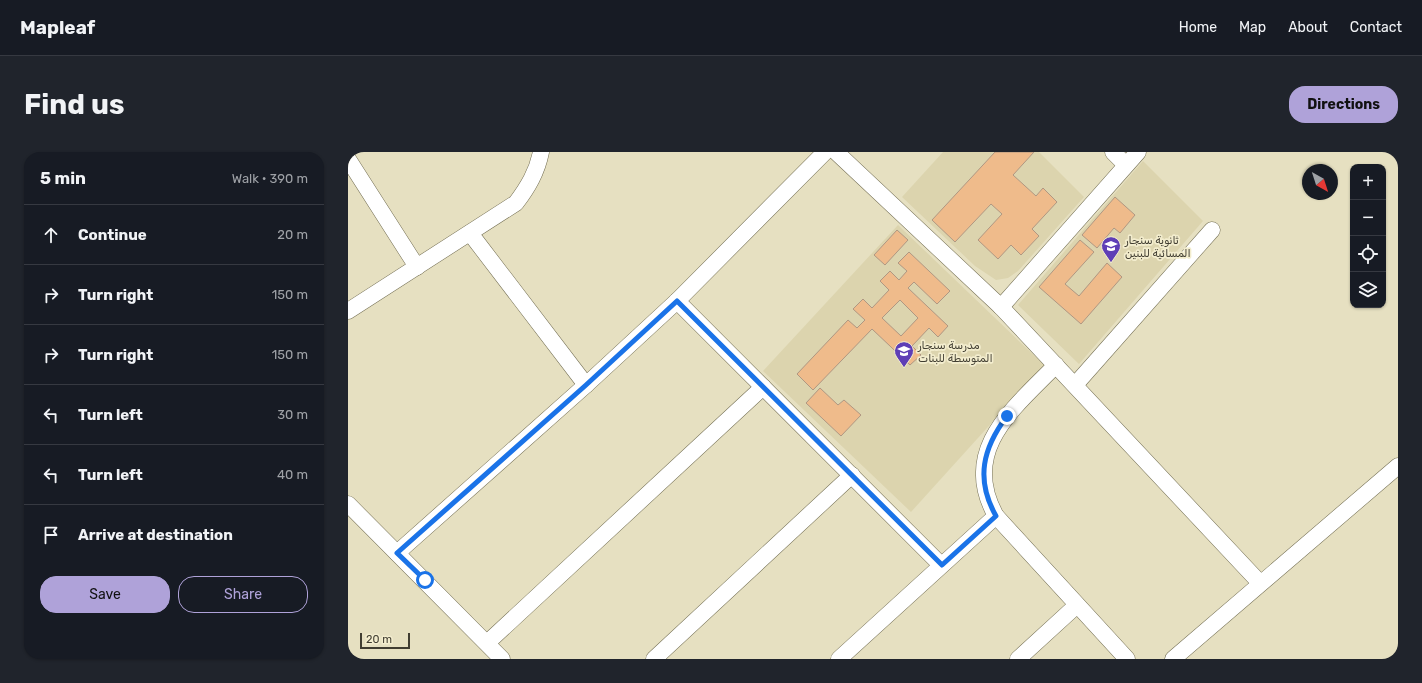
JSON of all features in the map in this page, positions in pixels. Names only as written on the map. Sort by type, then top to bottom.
[{"type":"street","points":[[348,312],[516,203],[530,184],[541,152]]},
{"type":"street","points":[[397,553],[586,385],[677,301],[825,152]]},
{"type":"street","points":[[836,152],[1001,307],[1260,583]]},
{"type":"street","points":[[1113,152],[1126,165]]},
{"type":"street","points":[[1001,307],[1138,152]]},
{"type":"street","points":[[348,159],[417,267]]},
{"type":"street","points":[[1075,385],[1212,230]]},
{"type":"street","points":[[470,233],[586,385]]},
{"type":"street","points":[[677,301],[942,565]]},
{"type":"street","points":[[1056,365],[1007,416],[990,442],[984,475],[989,502],[996,516],[1127,659]]},
{"type":"street","points":[[487,643],[763,387]]},
{"type":"street","points":[[1173,659],[1398,466]]},
{"type":"street","points":[[654,659],[852,475]]},
{"type":"street","points":[[348,504],[502,659]]},
{"type":"street","points":[[843,658],[996,516]]},
{"type":"street","points":[[1018,659],[1077,605]]},
{"type":"shaded area","points":[[943,152],[1039,152],[1084,197],[1018,271],[1008,278],[996,280],[975,266],[902,197]]},
{"type":"shaded area","name":"ثانوية سنجار المسائية للبنين","points":[[1143,161],[1203,221],[1079,364],[1018,305]]},
{"type":"shaded area","name":"مدرسة سنجار المتوسطة للبنات","points":[[898,225],[1044,365],[911,512],[763,371]]},
{"type":"building","points":[[995,152],[1034,152],[1013,175],[1036,196],[1043,188],[1057,202],[1032,229],[1039,236],[1021,255],[1011,245],[998,259],[978,240],[1002,214],[991,204],[955,242],[932,220]]},
{"type":"building","points":[[1115,197],[1135,215],[1120,233],[1114,228],[1097,248],[1082,235]]},
{"type":"building","points":[[897,230],[908,240],[885,265],[874,255]]},
{"type":"building","points":[[1080,240],[1094,252],[1065,284],[1079,296],[1107,263],[1122,277],[1081,324],[1039,287]]},
{"type":"building","points":[[909,252],[950,291],[937,304],[914,282],[908,288],[948,326],[938,337],[929,328],[912,346],[921,355],[910,365],[872,329],[813,390],[797,374],[848,320],[857,328],[865,320],[853,309],[863,299],[872,308],[889,290],[880,281],[890,271],[899,280],[907,271],[898,263]],"holes":[[[900,300],[918,318],[901,336],[882,318]]]},
{"type":"building","points":[[820,388],[838,405],[844,400],[861,415],[841,436],[806,403]]},
{"type":"place","name":"ثانوية سنجار المسائية للبنين","points":[[1111,263]]},
{"type":"place","name":"مدرسة سنجار المتوسطة للبنات","points":[[904,368]]},
{"type":"route","points":[[425,580],[397,553],[586,385],[677,301],[942,565],[996,516],[985,490],[984,475],[990,442],[997,429],[1007,416]]}]
